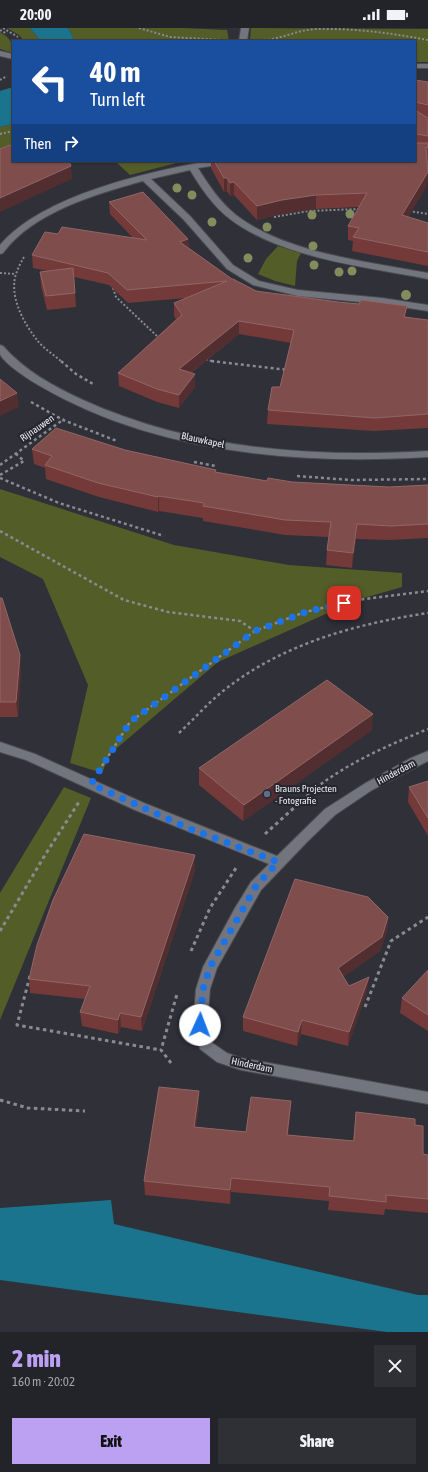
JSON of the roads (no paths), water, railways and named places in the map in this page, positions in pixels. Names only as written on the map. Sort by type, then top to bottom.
[{"type":"street","points":[[243,40],[244,28]]},
{"type":"street","points":[[0,54],[12,57]]},
{"type":"street","points":[[0,63],[12,62]]},
{"type":"street","points":[[416,66],[428,66]]},
{"type":"street","points":[[0,251],[18,232],[48,214],[102,191],[192,166],[218,162]]},
{"type":"street","points":[[192,166],[214,199],[226,211],[274,239],[320,255],[428,276]]},
{"type":"street","points":[[145,178],[187,218],[230,267],[256,283],[298,293],[382,301],[428,308]]},
{"type":"street","name":"Blauwkapel","points":[[0,348],[15,364],[37,381],[84,406],[127,422],[168,433],[203,441],[268,452],[343,456],[428,454]]},
{"type":"street","points":[[0,747],[12,750],[71,774],[188,828],[278,862]]},
{"type":"street","name":"Hinderdam","points":[[428,756],[415,761],[357,793],[330,812],[303,837],[256,886],[210,967],[203,986],[200,1025],[205,1045],[222,1058],[241,1064],[428,1098]]},
{"type":"water","points":[[30,28],[68,28],[74,40],[40,40]]},
{"type":"water","points":[[12,87],[12,124],[0,127],[0,91]]},
{"type":"water","points":[[111,1200],[114,1224],[418,1295],[428,1295],[428,1332],[387,1332],[0,1280],[0,1208]]},
{"type":"place","name":"Brauns Projecten - Fotografie","points":[[267,794]]}]
